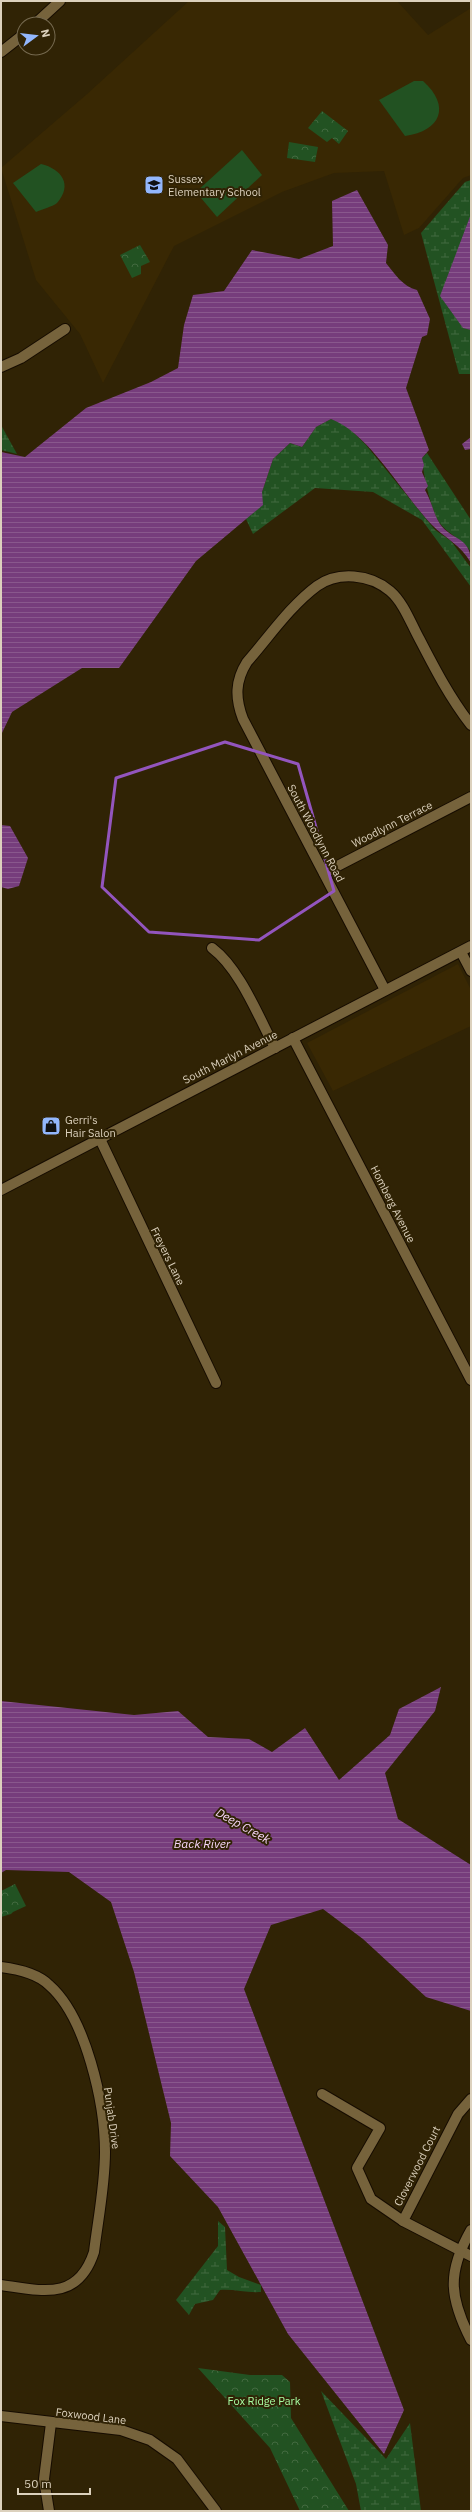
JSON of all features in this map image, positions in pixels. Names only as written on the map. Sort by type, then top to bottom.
[{"type":"street","points":[[44,16],[60,1]]},
{"type":"street","points":[[1,52],[16,40]]},
{"type":"street","points":[[1,367],[21,358],[65,329]]},
{"type":"street","name":"South Woodlynn Road","points":[[385,990],[243,719],[236,697],[237,685],[247,662],[311,591],[326,581],[336,578],[358,577],[382,585],[398,600],[452,699],[471,725]]},
{"type":"street","name":"Woodlynn Terrace","points":[[324,873],[471,797]]},
{"type":"street","name":"South Marlyn Avenue","points":[[1,1190],[471,946]]},
{"type":"street","points":[[212,948],[223,956],[233,969],[275,1048]]},
{"type":"street","points":[[461,952],[471,971]]},
{"type":"street","name":"Homberg Avenue","points":[[293,1038],[471,1380]]},
{"type":"street","name":"Freyers Lane","points":[[100,1139],[216,1383]]},
{"type":"street","name":"Punjab Drive","points":[[1,1967],[27,1973],[45,1982],[60,1996],[72,2013],[88,2050],[103,2129],[105,2151],[94,2252],[89,2267],[74,2283],[53,2291],[1,2285]]},
{"type":"street","points":[[322,2094],[380,2128],[357,2168],[371,2199],[402,2220]]},
{"type":"street","name":"Cloverwood Court","points":[[471,2099],[458,2114],[402,2220],[459,2252],[471,2256]]},
{"type":"street","points":[[471,2230],[459,2252],[454,2266],[454,2296],[471,2340]]},
{"type":"street","name":"Foxwood Lane","points":[[1,2416],[121,2430],[150,2440],[177,2459],[216,2511]]},
{"type":"street","points":[[49,2511],[44,2479],[51,2423]]},
{"type":"highlighted area","points":[[225,742],[298,764],[334,891],[259,940],[149,932],[102,887],[116,778]]},
{"type":"shaded area","name":"Sussex Elementary School","points":[[189,1],[397,1],[428,35],[471,8],[471,175],[463,178],[419,228],[404,235],[384,171],[334,173],[282,192],[174,246],[103,383],[80,334],[36,280],[1,168],[86,95]]},
{"type":"shaded area","points":[[458,964],[471,990],[471,1026],[333,1091],[307,1043]]},
{"type":"green space","points":[[414,81],[423,81],[432,90],[437,99],[439,108],[438,116],[434,123],[427,129],[405,136],[379,100]]},
{"type":"green space","points":[[322,111],[348,131],[339,144],[332,138],[327,142],[308,128]]},
{"type":"green space","points":[[289,142],[318,147],[315,162],[287,158]]},
{"type":"green space","points":[[242,150],[262,175],[217,217],[196,192]]},
{"type":"green space","points":[[41,164],[48,166],[60,174],[65,184],[62,196],[57,203],[36,212],[13,183]]},
{"type":"green space","points":[[471,180],[471,374],[459,374],[421,233],[465,182]]},
{"type":"green space","points":[[140,245],[150,262],[141,266],[141,274],[132,278],[120,255]]},
{"type":"green space","points":[[331,419],[345,424],[366,445],[435,530],[451,541],[471,568],[471,587],[422,520],[373,492],[315,488],[253,534],[246,519],[262,505],[262,492],[273,459],[290,443],[302,447],[316,427]]},
{"type":"green space","points":[[1,425],[17,454],[1,450]]},
{"type":"green space","points":[[427,453],[471,520],[471,552],[468,547],[442,526],[436,516],[428,491],[422,458]]},
{"type":"green space","points":[[15,1884],[26,1906],[11,1914],[1,1917],[1,1891]]},
{"type":"green space","points":[[218,2221],[225,2227],[227,2270],[239,2277],[261,2285],[261,2292],[220,2290],[213,2300],[195,2304],[189,2315],[176,2300],[218,2246]]},
{"type":"green space","name":"Fox Ridge Park","points":[[198,2368],[250,2375],[282,2375],[290,2382],[291,2418],[349,2511],[300,2511],[270,2448]]},
{"type":"green space","points":[[321,2391],[386,2459],[410,2423],[421,2511],[361,2511],[356,2484]]},
{"type":"water","points":[[357,190],[388,245],[386,263],[403,283],[417,290],[430,319],[427,335],[422,337],[406,388],[429,450],[422,458],[424,465],[422,472],[428,486],[425,490],[440,524],[468,548],[471,563],[458,546],[432,525],[385,466],[359,437],[345,426],[331,419],[316,427],[302,447],[290,443],[273,459],[262,492],[263,505],[196,561],[119,668],[82,668],[12,712],[1,735],[1,452],[25,457],[86,408],[151,382],[178,368],[184,325],[193,295],[224,291],[252,250],[299,259],[333,246],[332,201]]},
{"type":"water","points":[[471,214],[471,330],[463,328],[440,296]]},
{"type":"water","points":[[471,437],[471,449],[465,450],[462,444]]},
{"type":"water","points":[[1,825],[10,826],[28,858],[19,886],[8,889],[1,887]]},
{"type":"water","name":"Back River","points":[[441,1687],[435,1711],[385,1773],[398,1819],[471,1865],[471,2011],[426,1997],[363,1939],[323,1909],[271,1925],[244,1989],[404,2410],[384,2454],[288,2334],[218,2207],[170,2156],[171,2123],[134,1972],[111,1902],[69,1872],[6,1870],[1,1873],[1,1701],[134,1715],[178,1711],[208,1737],[249,1739],[272,1752],[305,1728],[339,1780],[390,1735],[399,1709]]},
{"type":"place","name":"Sussex Elementary School","points":[[154,185]]},
{"type":"place","name":"Gerri's Hair Salon","points":[[51,1126]]},
{"type":"water label","name":"Deep Creek","points":[[243,1826]]}]
